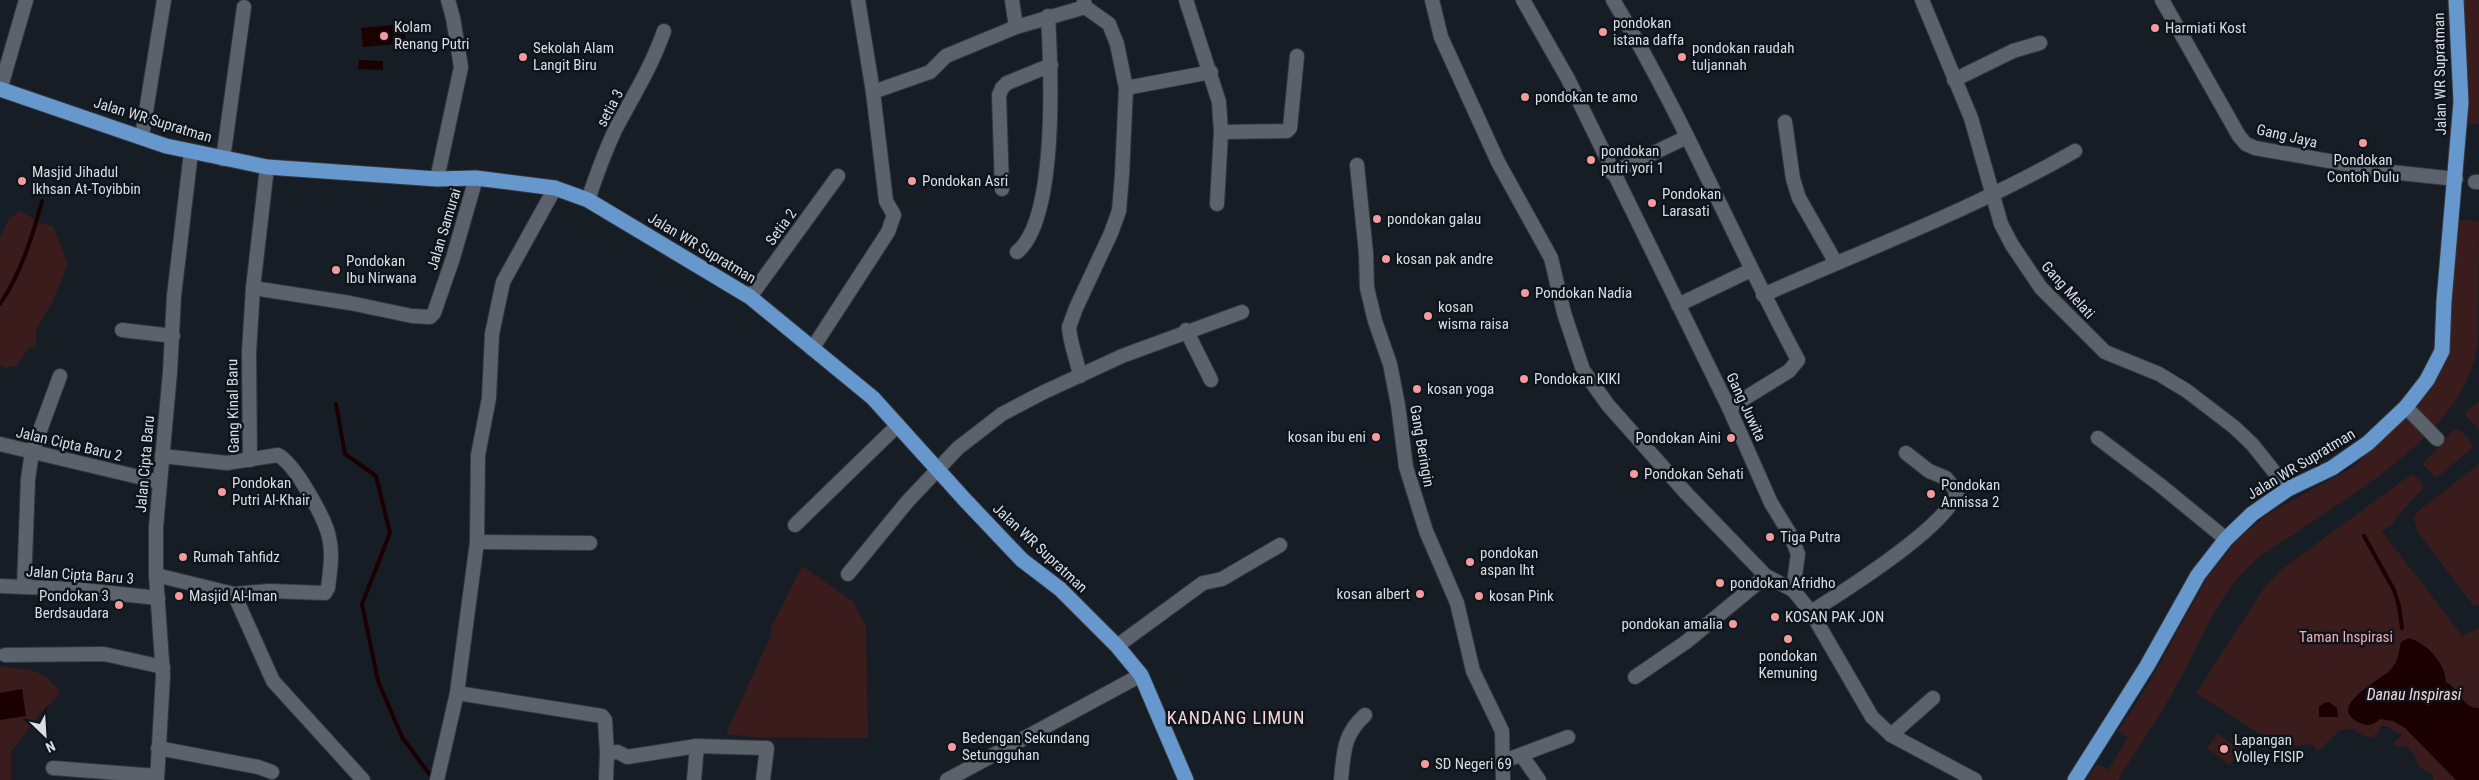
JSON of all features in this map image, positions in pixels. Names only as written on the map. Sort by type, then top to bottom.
[{"type":"highway","name":"Jalan WR Supratman","points":[[2075,780],[2147,666],[2198,575],[2226,539],[2252,514],[2288,489],[2332,468],[2368,443],[2406,407],[2427,380],[2442,351],[2444,301],[2456,179],[2461,102],[2456,0]]},
{"type":"highway","name":"Jalan WR Supratman","points":[[0,89],[142,136],[166,146],[267,168],[437,179],[476,178],[554,188],[588,200],[750,297],[873,398],[1022,560],[1060,589],[1117,646],[1141,675],[1186,780]]},
{"type":"street","points":[[0,89],[26,0]]},
{"type":"street","points":[[142,136],[164,0]]},
{"type":"street","points":[[437,179],[461,67],[448,0]]},
{"type":"street","points":[[812,349],[888,232],[894,215],[886,201],[873,92],[858,0]]},
{"type":"street","points":[[1012,0],[1016,27]]},
{"type":"street","points":[[1186,0],[1211,72],[1219,102],[1221,132],[1217,204]]},
{"type":"street","points":[[1432,0],[1441,37],[1498,162],[1551,258],[1564,313],[1583,370],[1608,405],[1686,493],[1766,576],[1793,590],[1811,612],[1872,718],[1891,735],[1975,780]]},
{"type":"street","name":"Gang Juwita","points":[[1523,0],[1556,56],[1612,174],[1729,408],[1772,503],[1790,534],[1798,554],[1793,590]]},
{"type":"street","points":[[1613,0],[1687,138],[1797,362],[1789,371],[1729,408]]},
{"type":"street","name":"Gang Melati","points":[[1922,0],[1971,118],[1979,152],[2001,224],[2016,252],[2041,288],[2105,352],[2160,374],[2213,410],[2252,444],[2288,489]]},
{"type":"street","name":"Gang Jaya","points":[[2162,0],[2216,98],[2246,144],[2255,148],[2329,162],[2456,179]]},
{"type":"street","points":[[873,92],[930,72],[946,56],[1016,27],[1084,3],[1109,24],[1117,44],[1126,88],[1119,211],[1070,327],[1070,342],[1077,360],[1080,376]]},
{"type":"street","points":[[223,159],[244,8]]},
{"type":"street","points":[[1017,252],[1025,244],[1038,212],[1049,157],[1051,65],[1048,16]]},
{"type":"street","name":"setia 3","points":[[588,200],[616,129],[656,56],[664,31]]},
{"type":"street","points":[[1954,80],[2013,51],[2040,43]]},
{"type":"street","points":[[1221,132],[1288,130],[1290,128],[1297,56]]},
{"type":"street","points":[[1002,189],[1000,95],[1002,88],[1008,83],[1051,65]]},
{"type":"street","points":[[1126,88],[1211,72]]},
{"type":"street","points":[[1785,122],[1792,179],[1799,198],[1836,263]]},
{"type":"street","points":[[1612,174],[1687,138]]},
{"type":"street","points":[[1763,295],[1993,194],[2037,173],[2075,151]]},
{"type":"street","name":"Jalan Cipta Baru","points":[[157,778],[163,668],[156,575],[156,527],[173,336],[174,296],[191,152]]},
{"type":"street","name":"Gang Beringin","points":[[1357,164],[1366,253],[1367,288],[1375,322],[1390,364],[1398,405],[1406,467],[1426,531],[1458,603],[1473,671],[1502,731],[1504,780]]},
{"type":"street","name":"Gang Kinal Baru","points":[[234,594],[269,592],[325,593],[328,588],[332,553],[320,513],[291,467],[278,455],[250,460],[249,352],[253,288],[267,168]]},
{"type":"street","name":"Setia 2","points":[[750,297],[838,176]]},
{"type":"street","name":"Jalan Samurai","points":[[253,288],[350,303],[412,316],[430,316],[434,313],[448,274],[476,178]]},
{"type":"street","points":[[437,780],[457,693],[477,542],[478,455],[489,398],[492,334],[503,282],[554,188]]},
{"type":"street","points":[[1678,305],[1751,270]]},
{"type":"street","points":[[848,574],[907,502],[940,470],[958,448],[1002,414],[1042,393],[1122,356],[1186,330],[1242,312]]},
{"type":"street","points":[[122,330],[173,336]]},
{"type":"street","points":[[1186,330],[1211,380]]},
{"type":"street","points":[[24,587],[28,479],[32,452],[60,376]]},
{"type":"street","points":[[2406,407],[2437,439]]},
{"type":"street","points":[[796,525],[898,425]]},
{"type":"street","points":[[2098,438],[2160,485],[2226,539]]},
{"type":"street","name":"Jalan Cipta Baru 2","points":[[0,444],[160,482]]},
{"type":"street","points":[[1811,612],[1866,577],[1950,508],[1957,492],[1946,478],[1929,471],[1906,452]]},
{"type":"street","points":[[162,456],[227,463],[250,460]]},
{"type":"street","points":[[477,542],[590,542]]},
{"type":"street","points":[[1117,646],[1203,583],[1222,579],[1280,545]]},
{"type":"street","points":[[156,575],[234,594],[273,681],[363,780]]},
{"type":"street","points":[[1635,677],[1686,642],[1766,576]]},
{"type":"street","name":"Jalan Cipta Baru 3","points":[[0,586],[74,589],[158,598]]},
{"type":"street","points":[[5,655],[104,654],[163,668]]},
{"type":"street","points":[[948,780],[1141,675]]},
{"type":"street","points":[[457,693],[602,716],[605,720],[606,780]]},
{"type":"street","points":[[1891,735],[1932,698]]},
{"type":"street","points":[[1341,780],[1348,736],[1352,726],[1365,715]]},
{"type":"street","points":[[1504,761],[1522,756],[1568,737]]},
{"type":"street","points":[[607,753],[618,752],[627,757],[638,757],[697,746],[767,748],[763,780]]},
{"type":"street","points":[[694,780],[697,746]]},
{"type":"street","points":[[158,748],[258,767],[272,772]]},
{"type":"street","points":[[1522,756],[1539,780]]},
{"type":"street","points":[[53,768],[157,778]]},
{"type":"green space","points":[[2462,0],[2479,0],[2479,125],[2466,122]]},
{"type":"green space","points":[[21,211],[40,223],[53,226],[68,264],[51,305],[36,330],[36,347],[29,348],[16,366],[7,368],[0,365],[0,238],[9,219]]},
{"type":"green space","points":[[2456,221],[2479,221],[2478,341],[2471,371],[2456,399],[2436,426],[2384,472],[2356,493],[2267,551],[2248,567],[2225,595],[2167,702],[2118,780],[2087,780],[2097,764],[2108,770],[2128,738],[2118,731],[2149,683],[2207,578],[2239,538],[2269,513],[2355,466],[2419,401],[2436,379],[2447,352]]},
{"type":"green space","points":[[2479,402],[2479,429],[2465,415],[2468,410]]},
{"type":"green space","points":[[2454,429],[2460,430],[2472,443],[2473,447],[2440,475],[2435,477],[2423,464]]},
{"type":"green space","points":[[2479,464],[2479,605],[2474,606],[2418,532],[2414,519],[2416,513]]},
{"type":"green space","name":"Taman Inspirasi","points":[[2410,475],[2413,475],[2422,482],[2423,488],[2396,518],[2394,523],[2382,531],[2462,636],[2479,628],[2479,780],[2433,780],[2433,775],[2419,766],[2415,756],[2407,746],[2396,747],[2394,743],[2402,735],[2383,725],[2373,737],[2365,737],[2353,729],[2340,730],[2318,751],[2311,744],[2279,746],[2196,693],[2266,585],[2281,570]]},
{"type":"green space","points":[[802,566],[854,602],[866,627],[868,738],[754,737],[726,734],[771,635],[771,628]]},
{"type":"green space","points":[[0,667],[34,671],[41,674],[60,693],[43,710],[11,751],[11,780],[0,780]]},
{"type":"green space","name":"Lapangan Volley FISIP","points":[[2218,733],[2241,751],[2230,765],[2207,748]]},
{"type":"water","name":"Kolam Renang Putri","points":[[404,24],[406,43],[363,47],[361,28]]},
{"type":"water","points":[[359,60],[383,61],[383,70],[358,69]]},
{"type":"water","name":"Danau Inspirasi","points":[[2409,638],[2423,645],[2434,655],[2439,661],[2446,682],[2465,702],[2479,708],[2479,780],[2456,780],[2405,728],[2393,721],[2380,719],[2370,725],[2363,724],[2352,717],[2348,710],[2351,702],[2358,694],[2392,668],[2397,659],[2401,642]]},
{"type":"water","points":[[22,689],[26,716],[0,720],[0,693]]},
{"type":"water","points":[[2329,702],[2337,708],[2338,717],[2319,717],[2319,707]]},
{"type":"waterway","points":[[0,304],[14,280],[25,255],[42,201]]},
{"type":"waterway","points":[[336,404],[345,454],[376,476],[390,533],[362,604],[378,681],[402,737],[433,779]]},
{"type":"waterway","points":[[2364,536],[2394,590],[2399,606],[2402,628]]},
{"type":"place","name":"Harmiati Kost","points":[[2155,28]]},
{"type":"place","name":"pondokan istana daffa","points":[[1603,32]]},
{"type":"place","name":"Kolam Renang Putri","points":[[384,36]]},
{"type":"place","name":"Sekolah Alam Langit Biru","points":[[523,57]]},
{"type":"place","name":"pondokan raudah tuljannah","points":[[1682,57]]},
{"type":"place","name":"pondokan te amo","points":[[1525,97]]},
{"type":"place","name":"Pondokan Contoh Dulu","points":[[2363,143]]},
{"type":"place","name":"pondokan putri yori 1","points":[[1591,160]]},
{"type":"place","name":"Masjid Jihadul Ikhsan At-Toyibbin","points":[[22,181]]},
{"type":"place","name":"Pondokan Asri","points":[[912,181]]},
{"type":"place","name":"Pondokan Larasati","points":[[1652,203]]},
{"type":"place","name":"pondokan galau","points":[[1377,219]]},
{"type":"place","name":"kosan pak andre","points":[[1386,259]]},
{"type":"place","name":"Pondokan Ibu Nirwana","points":[[336,270]]},
{"type":"place","name":"Pondokan Nadia","points":[[1525,293]]},
{"type":"place","name":"kosan wisma raisa","points":[[1428,316]]},
{"type":"place","name":"Pondokan KIKI","points":[[1524,379]]},
{"type":"place","name":"kosan yoga","points":[[1417,389]]},
{"type":"place","name":"kosan ibu eni","points":[[1376,437]]},
{"type":"place","name":"Pondokan Aini","points":[[1731,438]]},
{"type":"place","name":"Pondokan Sehati","points":[[1634,474]]},
{"type":"place","name":"Pondokan Putri Al-Khair","points":[[222,492]]},
{"type":"place","name":"Pondokan Annissa 2","points":[[1931,494]]},
{"type":"place","name":"Tiga Putra","points":[[1770,537]]},
{"type":"place","name":"Rumah Tahfidz","points":[[183,557]]},
{"type":"place","name":"pondokan aspan lht","points":[[1470,562]]},
{"type":"place","name":"pondokan Afridho","points":[[1720,583]]},
{"type":"place","name":"kosan albert","points":[[1420,594]]},
{"type":"place","name":"Masjid Al-Iman","points":[[179,596]]},
{"type":"place","name":"kosan Pink","points":[[1479,596]]},
{"type":"place","name":"Pondokan 3 Berdsaudara","points":[[119,605]]},
{"type":"place","name":"KOSAN PAK JON","points":[[1775,617]]},
{"type":"place","name":"pondokan amalia","points":[[1733,624]]},
{"type":"place","name":"pondokan Kemuning","points":[[1788,639]]},
{"type":"place","name":"Bedengan Sekundang Setungguhan","points":[[952,747]]},
{"type":"place","name":"Lapangan Volley FISIP","points":[[2224,749]]},
{"type":"place","name":"SD Negeri 69","points":[[1425,764]]},
{"type":"district","name":"KANDANG LIMUN","points":[[1236,718]]}]
